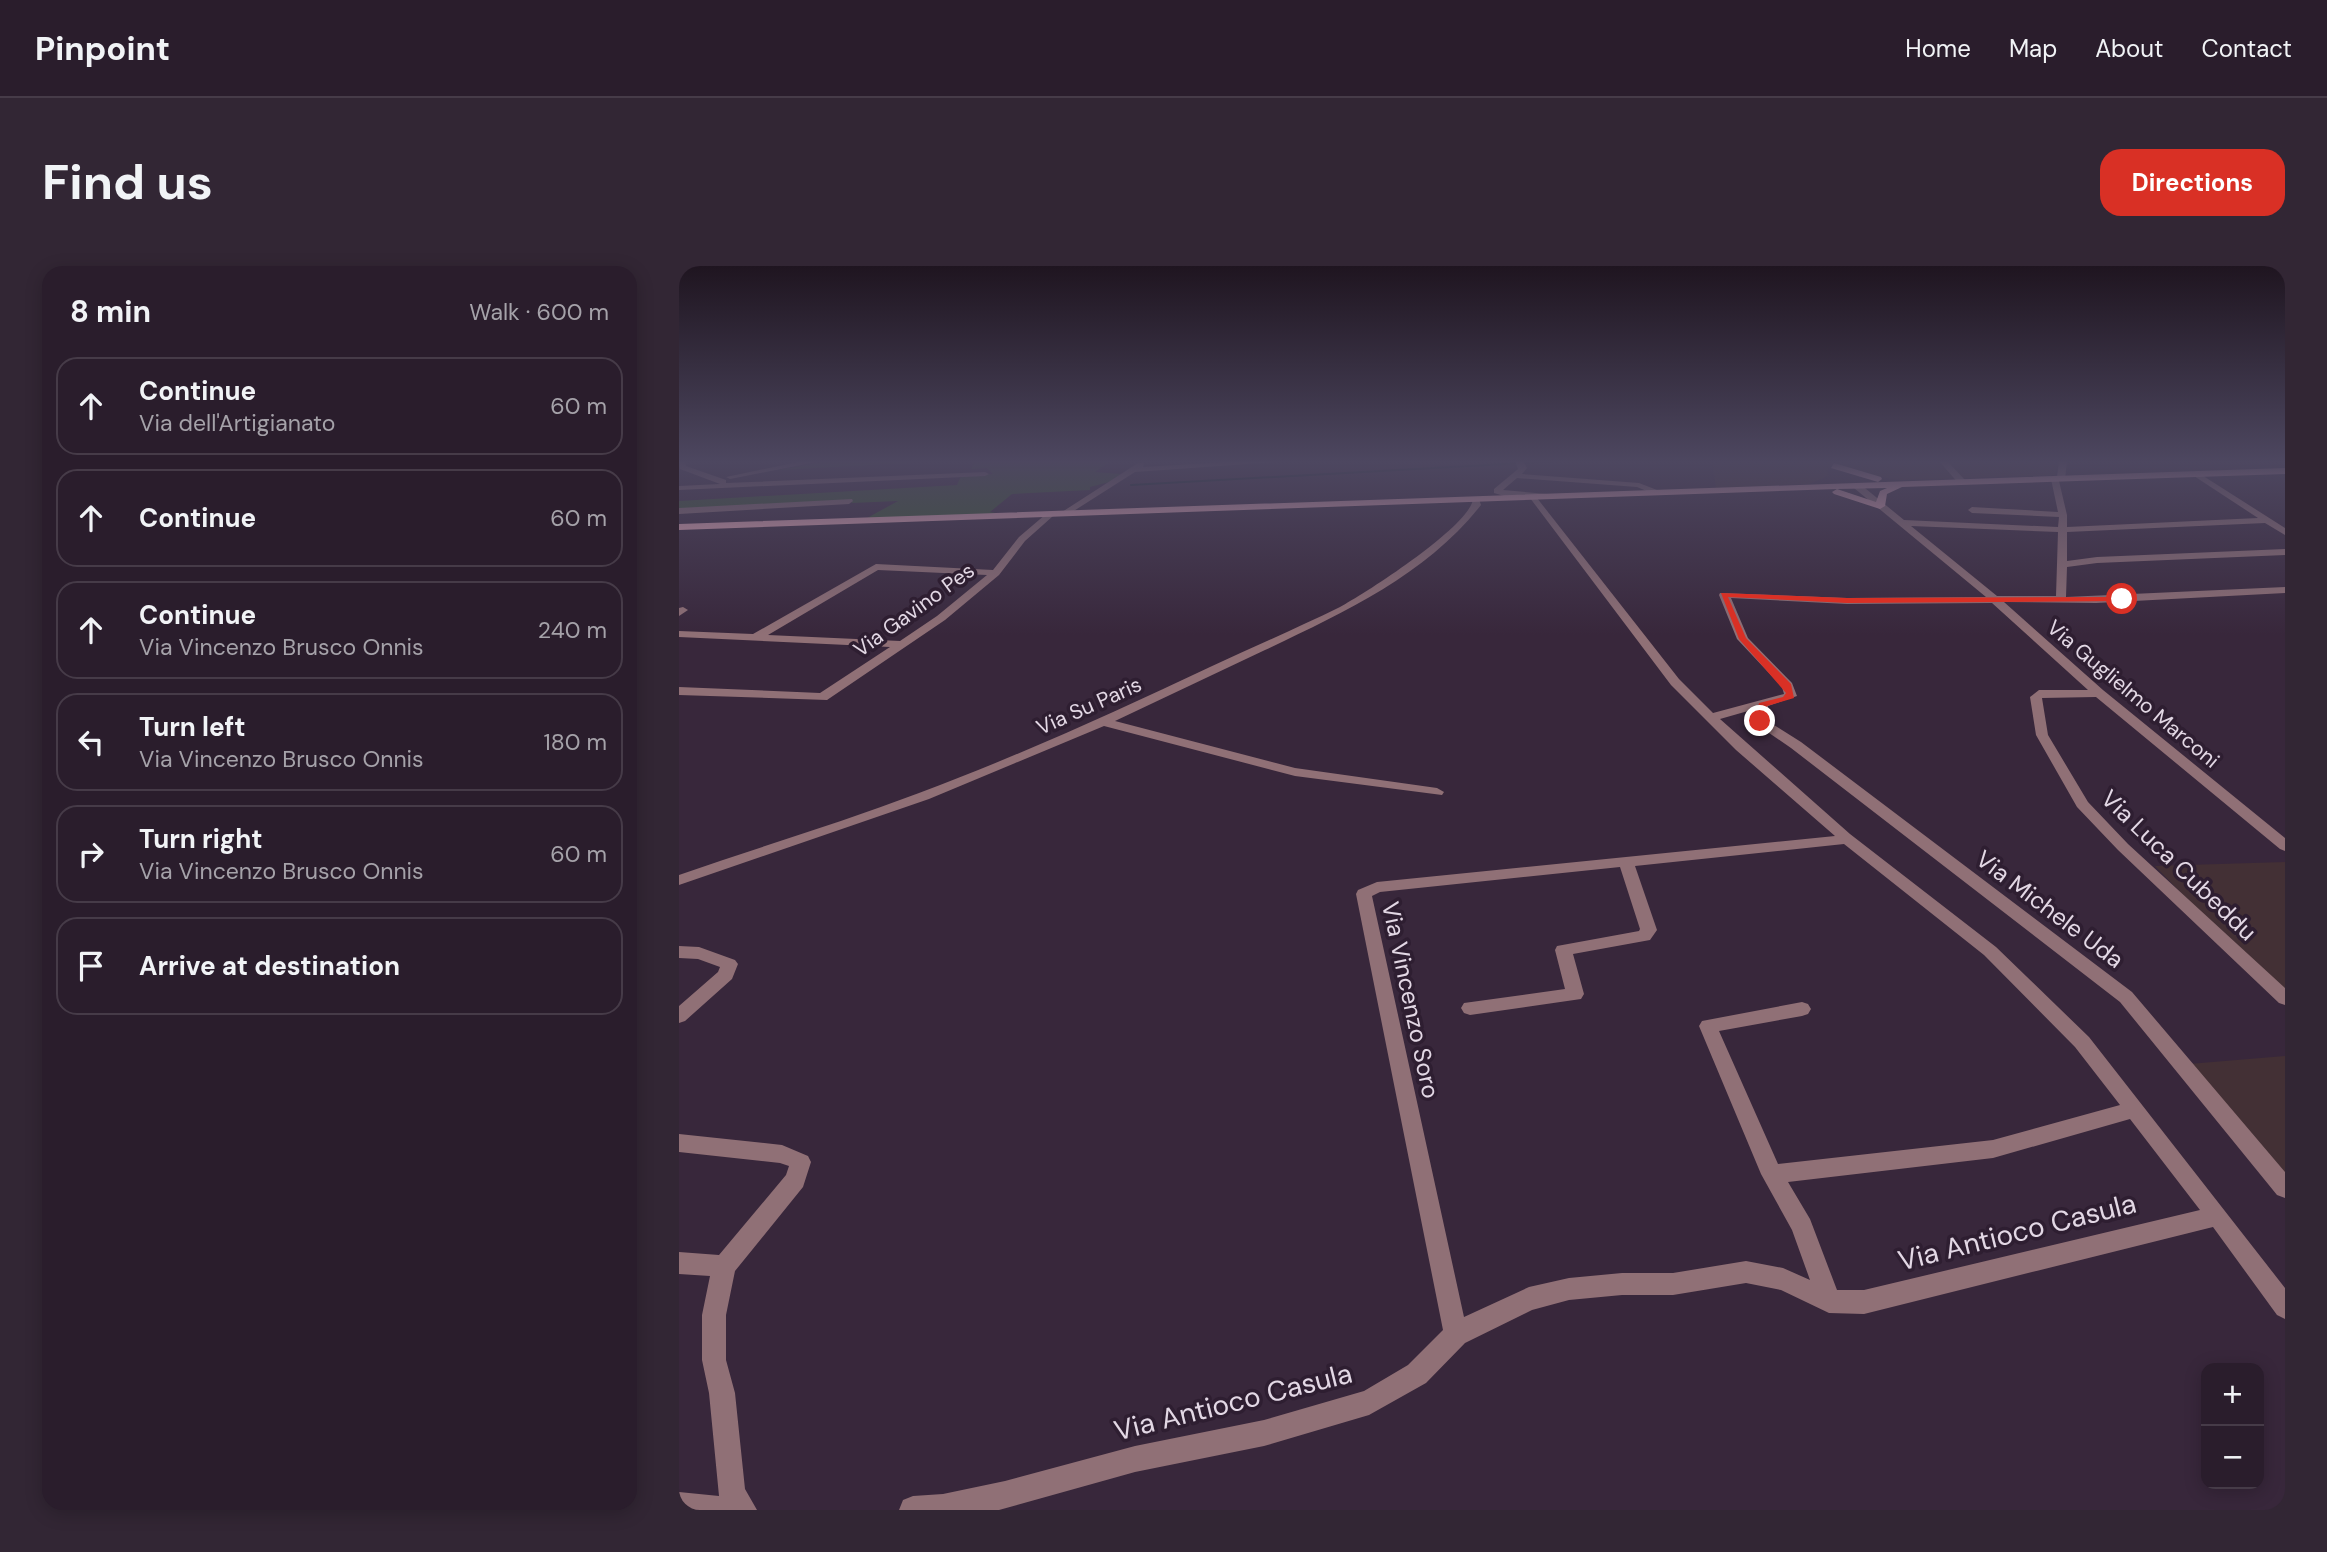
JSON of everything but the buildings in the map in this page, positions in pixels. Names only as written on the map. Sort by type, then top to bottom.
[{"type":"main road","points":[[679,529],[905,519]]},
{"type":"main road","points":[[679,529],[962,519]]},
{"type":"street","name":"Via Gavino Pes","points":[[679,691],[823,697],[941,618],[996,573],[1022,539],[1045,519]]},
{"type":"street","name":"Via Su Paris","points":[[679,880],[924,796],[1103,722],[1345,608],[1378,589],[1466,519]]},
{"type":"street","points":[[1551,519],[1675,682],[1741,747],[1848,839],[1990,951],[2082,1042],[2218,1216],[2285,1307]]},
{"type":"street","name":"Via Guglielmo Marconi","points":[[1896,519],[1994,599],[2099,693],[2285,846]]},
{"type":"street","points":[[2061,599],[2063,519]]},
{"type":"street","points":[[2071,519],[2096,528]]},
{"type":"street","points":[[1901,523],[2063,530],[2268,520],[2285,532]]},
{"type":"street","points":[[2063,550],[2097,561]]},
{"type":"street","points":[[2062,565],[2285,552]]},
{"type":"street","points":[[756,637],[876,567],[996,573]]},
{"type":"street","points":[[2061,586],[2077,594],[2105,600]]},
{"type":"street","points":[[1712,717],[1791,696],[1788,686],[1743,639],[1724,595],[1847,601],[2105,600],[2285,590]]},
{"type":"street","points":[[679,634],[902,644]]},
{"type":"street","name":"Via Luca Cubeddu","points":[[2099,693],[2039,694],[2036,697],[2042,735],[2082,804],[2123,847],[2285,998]]},
{"type":"street","name":"Via Michele Uda","points":[[1762,705],[1760,721],[1796,745],[2126,997],[2285,1188]]},
{"type":"street","points":[[1103,722],[1294,772],[1437,792]]},
{"type":"street","points":[[2269,833],[2285,831]]},
{"type":"street","name":"Via Vincenzo Soro","points":[[1456,1334],[1364,894],[1377,887],[1848,839]]},
{"type":"street","points":[[1470,1008],[1576,994],[1562,956],[1563,950],[1644,936],[1649,930],[1626,861]]},
{"type":"street","points":[[679,952],[699,953],[729,964],[726,975],[679,1016]]},
{"type":"street","points":[[1802,1009],[1709,1026],[1772,1174],[1802,1226],[1829,1301]]},
{"type":"street","points":[[1772,1174],[1993,1149],[2135,1110]]},
{"type":"street","points":[[679,1143],[782,1154],[801,1161],[795,1180],[724,1266],[714,1315],[714,1360],[722,1393],[732,1494],[743,1510]]},
{"type":"street","name":"Via Antioco Casula","points":[[913,1510],[943,1508],[1005,1495],[1135,1459],[1265,1433],[1369,1402],[1416,1374],[1456,1334],[1529,1299],[1569,1289],[1622,1284],[1674,1284],[1746,1272],[1783,1279],[1829,1301],[1864,1302],[2218,1216]]},
{"type":"street","points":[[679,1263],[724,1266]]},
{"type":"street","points":[[679,1506],[727,1510]]},
{"type":"shaded area","points":[[2285,862],[2285,1000],[2155,866]]},
{"type":"shaded area","points":[[2285,1056],[2285,1185],[2189,1064]]},
{"type":"route","points":[[1760,721],[1762,705],[1786,699],[1791,693],[1788,686],[1743,639],[1725,603],[1724,595],[1847,601],[2122,599]]}]
